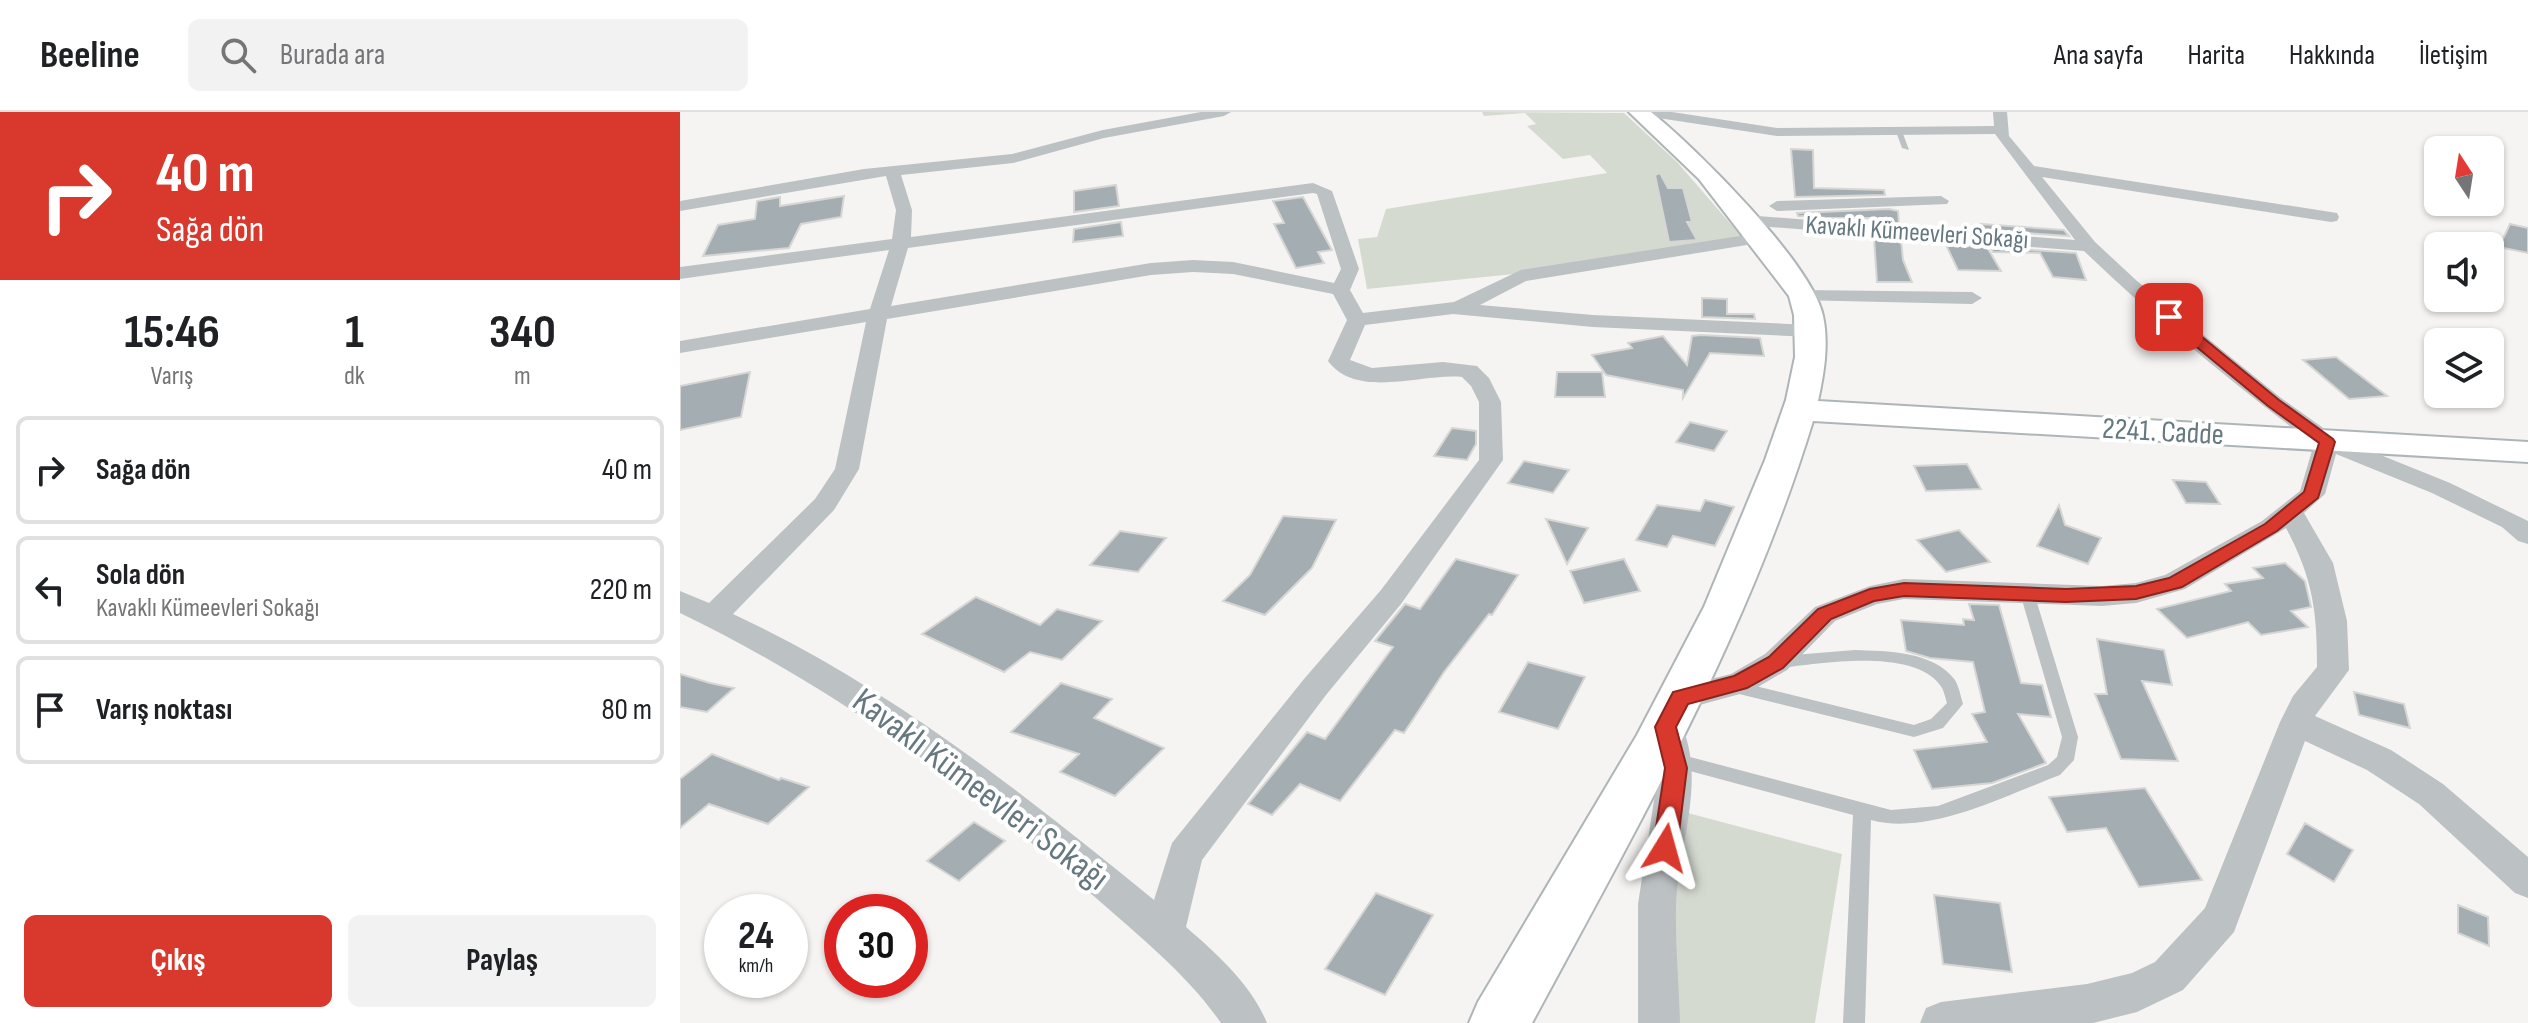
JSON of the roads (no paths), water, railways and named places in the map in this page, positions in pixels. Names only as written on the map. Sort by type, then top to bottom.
[{"type":"street","points":[[680,206],[892,170],[1013,158],[1103,134],[1224,112]]},
{"type":"street","points":[[1499,1023],[1674,728],[1767,506],[1798,410],[1809,357],[1807,313],[1746,222],[1679,144],[1639,112]]},
{"type":"street","name":"Kavaklı Kümeevleri Sokağı","points":[[1645,112],[1777,132],[1898,131],[1999,121],[2027,170],[2089,246],[2282,410],[2327,442],[2441,488],[2511,521],[2528,535]]},
{"type":"street","points":[[714,616],[825,504],[840,483],[853,452],[879,314],[906,219],[892,170]]},
{"type":"street","points":[[2027,170],[2331,217]]},
{"type":"street","points":[[680,273],[795,255],[901,245],[1313,188],[1324,191],[1330,202],[1349,263],[1348,278],[1340,290]]},
{"type":"street","points":[[1453,308],[1494,292],[1521,276],[1746,222],[1941,201]]},
{"type":"street","name":"Kavaklı Kümeevleri Sokağı","points":[[1746,222],[2089,246]]},
{"type":"street","points":[[680,347],[1151,269],[1193,266],[1233,268],[1340,290],[1357,320]]},
{"type":"street","points":[[1357,320],[1453,308],[1593,321],[1807,313],[1972,298]]},
{"type":"street","points":[[1165,934],[1185,854],[1315,687],[1391,597],[1491,460],[1490,402],[1481,383],[1469,371],[1443,369],[1359,374],[1344,369],[1339,361],[1357,320]]},
{"type":"street","name":"2241. Cadde","points":[[1798,410],[2528,452]]},
{"type":"street","points":[[1659,1023],[1657,904],[1674,728],[1727,685],[1740,683],[1776,662],[1825,614],[1870,596],[1904,589],[2102,596],[2136,593],[2175,582],[2271,527],[2312,494],[2327,442]]},
{"type":"street","points":[[1941,1023],[2087,1004],[2137,992],[2169,976],[2220,919],[2296,722],[2304,705],[2333,670],[2332,621],[2319,563],[2290,511]]},
{"type":"street","name":"Kavaklı Kümeevleri Sokağı","points":[[680,601],[819,672],[1037,824],[1200,965],[1246,1023]]},
{"type":"street","points":[[2296,722],[2379,760],[2431,794],[2528,881]]},
{"type":"lane","points":[[1898,131],[1906,148]]},
{"type":"lane","points":[[1674,728],[1862,810],[1891,818],[1938,813],[2054,770],[2065,760],[2070,737],[2027,593]]},
{"type":"lane","points":[[1727,685],[1914,731],[1937,724],[1955,704],[1955,689],[1946,677],[1926,666],[1898,658],[1853,655],[1776,662]]},
{"type":"lane","points":[[1854,1023],[1862,810]]}]
